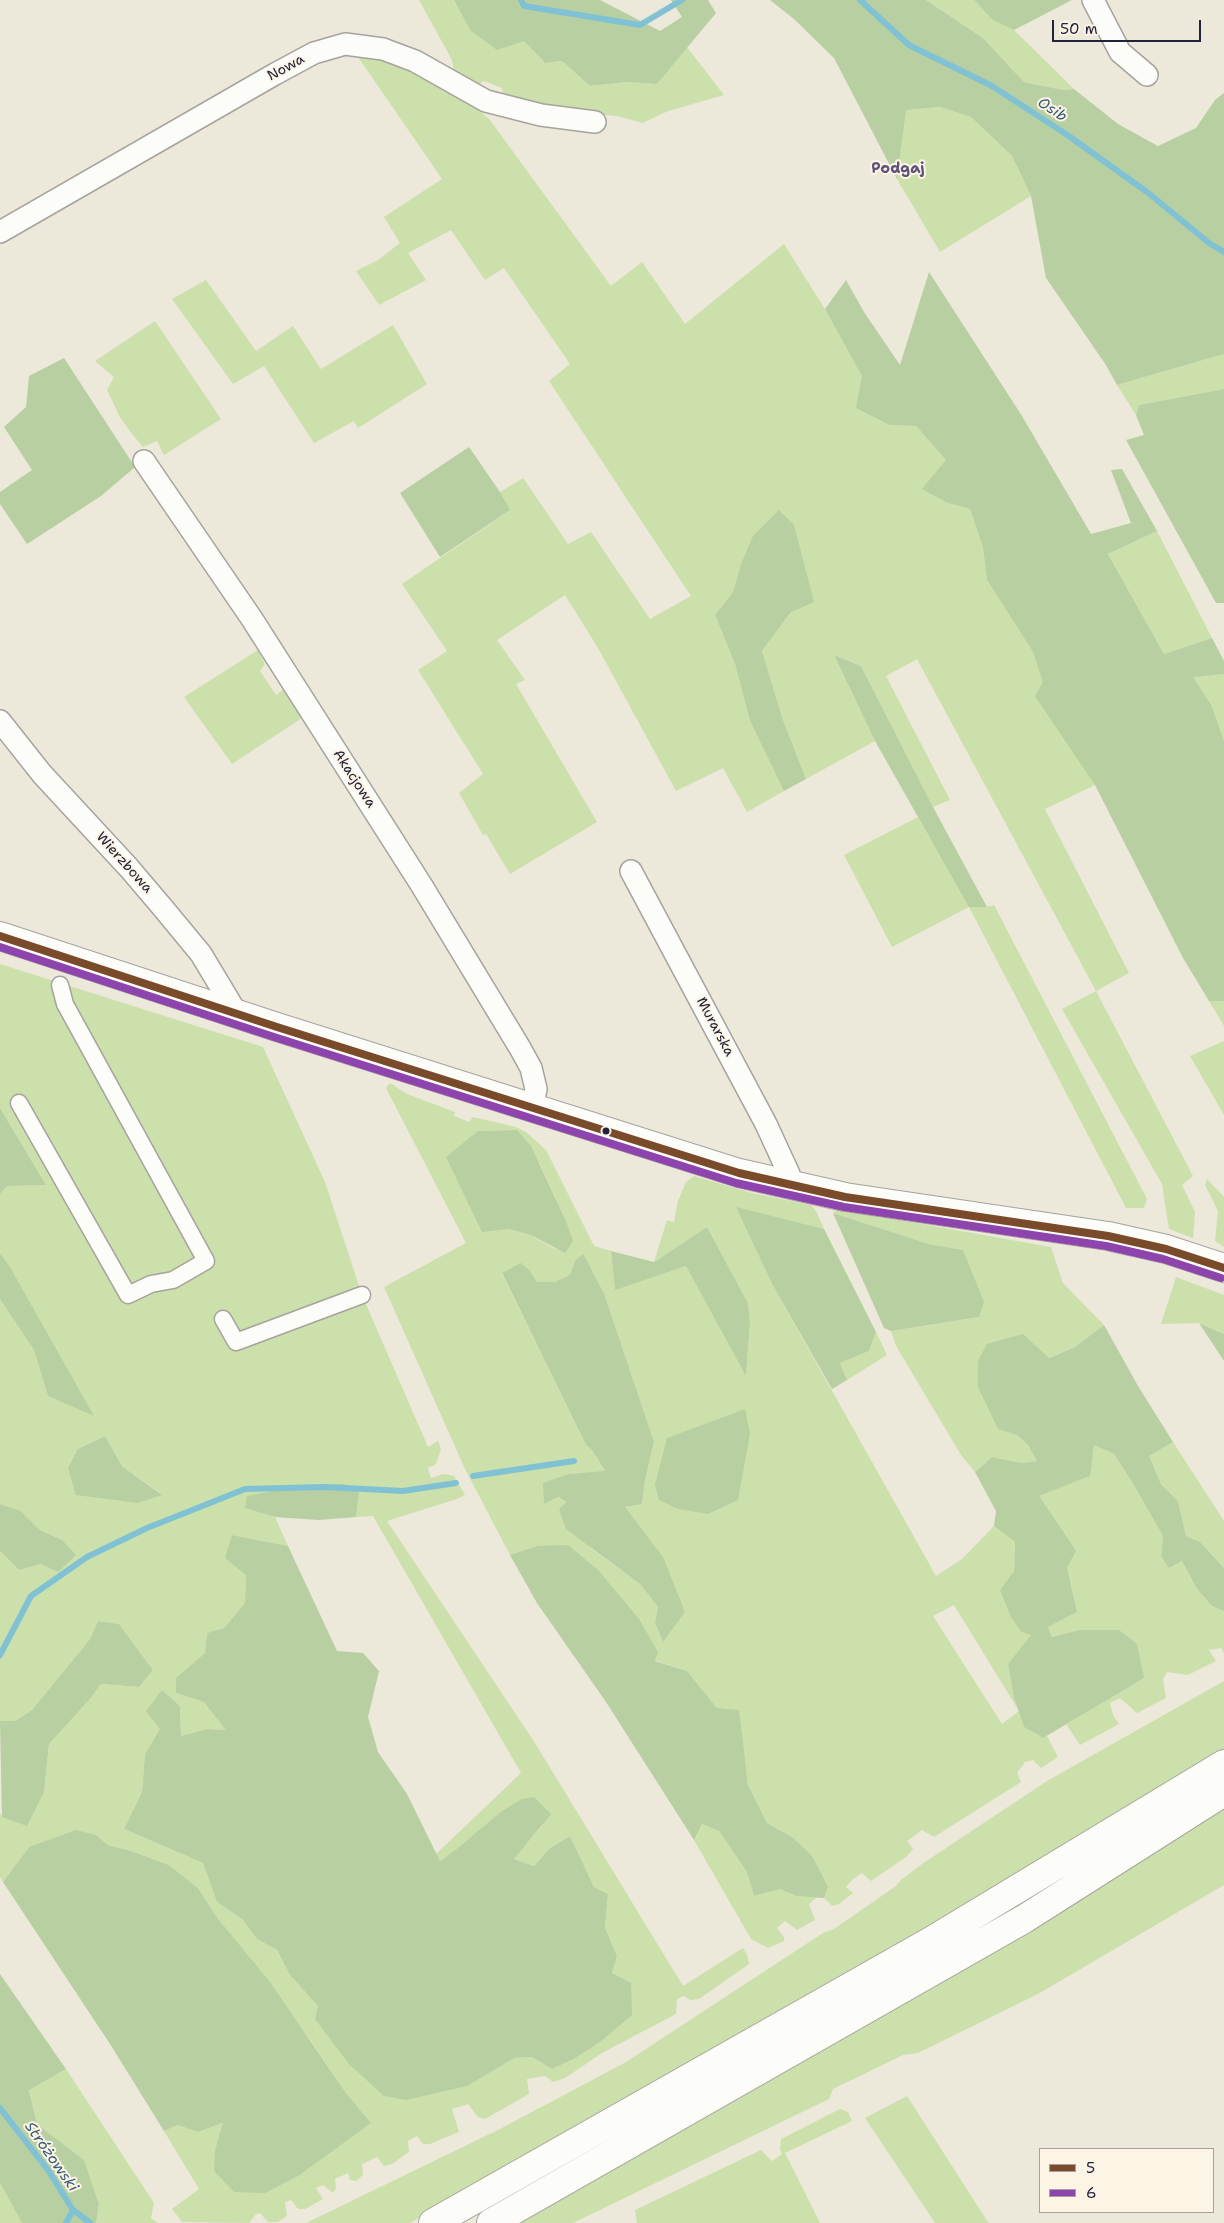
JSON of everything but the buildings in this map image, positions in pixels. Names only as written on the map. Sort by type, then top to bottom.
[{"type":"main road","points":[[0,936],[684,1158],[788,1185],[854,1198],[1108,1236],[1160,1248],[1224,1268]]},
{"type":"main road","points":[[433,2223],[931,1941],[1116,1832],[1224,1764]]},
{"type":"main road","points":[[491,2223],[1024,1919],[1224,1792]]},
{"type":"street","points":[[1093,0],[1120,52],[1147,75]]},
{"type":"street","name":"Nowa","points":[[0,232],[275,74],[314,53],[345,44],[382,49],[414,61],[486,101],[541,115],[596,122]]},
{"type":"street","name":"Akacjowa","points":[[144,461],[262,636],[422,886],[515,1040],[533,1075],[536,1089],[532,1108]]},
{"type":"street","name":"Wierzbowa","points":[[0,721],[42,774],[130,868],[185,934],[220,984],[237,1014]]},
{"type":"street","name":"Murarska","points":[[631,871],[766,1124],[789,1174],[788,1185]]},
{"type":"street","points":[[19,1102],[128,1295],[151,1284],[173,1280],[206,1261],[65,1004],[60,985]]},
{"type":"street","points":[[223,1319],[236,1342],[362,1295]]},
{"type":"green space","points":[[419,0],[454,0],[470,30],[524,41],[545,63],[562,61],[590,86],[627,82],[657,84],[687,47],[724,95],[668,111],[643,123],[617,116],[558,111],[504,99],[502,88],[484,81],[479,84],[470,84],[455,76],[452,60]]},
{"type":"green space","points":[[454,0],[600,0],[660,31],[682,17],[671,0],[708,0],[716,13],[657,84],[627,82],[590,86],[562,61],[545,63],[524,41],[497,50],[470,30]]},
{"type":"green space","points":[[770,0],[926,0],[983,38],[1024,82],[1063,90],[1074,89],[1118,124],[1158,146],[1196,128],[1215,100],[1224,93],[1224,354],[1117,385],[1106,365],[1046,278],[1031,196],[1012,156],[971,117],[940,107],[906,110],[897,179],[834,58],[794,19]]},
{"type":"green space","points":[[926,0],[974,0],[993,19],[1014,30],[1074,89],[1063,90],[1024,82],[983,38]]},
{"type":"green space","points":[[974,0],[1072,0],[1014,30],[993,20]]},
{"type":"green space","points":[[356,54],[380,57],[464,97],[490,120],[611,286],[642,262],[685,324],[784,244],[825,309],[890,425],[916,426],[946,460],[948,503],[970,509],[983,548],[987,580],[1033,652],[1071,747],[1095,785],[1045,809],[1129,973],[1096,991],[917,659],[886,676],[950,800],[933,807],[861,666],[834,655],[875,741],[806,779],[783,720],[762,651],[791,612],[741,564],[733,592],[715,615],[735,664],[750,721],[784,791],[747,812],[723,768],[676,791],[598,648],[565,595],[497,640],[525,680],[516,684],[597,822],[510,874],[486,834],[483,835],[459,793],[483,774],[418,670],[447,651],[402,584],[509,511],[500,492],[523,478],[568,544],[591,532],[650,619],[691,596],[549,381],[570,364],[504,268],[485,280],[451,230],[408,253],[426,280],[379,305],[356,271],[378,260],[400,243],[384,217],[442,179]]},
{"type":"green space","points":[[940,107],[971,117],[1012,156],[1031,196],[940,252],[897,179],[905,110]]},
{"type":"green space","points":[[929,272],[1022,416],[1091,534],[1131,523],[1111,470],[1122,469],[1157,531],[1108,554],[1164,654],[1212,638],[1224,661],[1224,674],[1193,677],[1212,706],[1224,741],[1224,1001],[1209,1001],[1183,958],[1095,785],[1035,696],[1043,682],[1033,652],[987,580],[983,548],[970,509],[948,503],[922,489],[946,460],[916,426],[890,425],[856,408],[862,376],[825,309],[846,280],[864,312],[900,365]]},
{"type":"green space","points":[[206,280],[256,351],[293,326],[321,369],[393,325],[427,384],[358,428],[354,421],[314,443],[264,366],[233,384],[172,299]]},
{"type":"green space","points":[[155,321],[221,419],[164,455],[157,441],[143,447],[129,430],[120,417],[107,390],[114,377],[95,361]]},
{"type":"green space","points":[[1224,354],[1224,389],[1139,405],[1136,415],[1117,385]]},
{"type":"green space","points":[[64,358],[135,467],[101,496],[27,544],[0,504],[0,492],[32,470],[4,427],[26,407],[29,376]]},
{"type":"green space","points":[[1224,389],[1224,603],[1216,603],[1126,440],[1144,435],[1136,415],[1139,405]]},
{"type":"green space","points":[[469,447],[510,510],[440,557],[400,493]]},
{"type":"green space","points":[[779,510],[794,525],[814,602],[791,612],[762,651],[783,720],[806,779],[784,791],[750,721],[735,664],[715,615],[733,592],[741,564],[753,536]]},
{"type":"green space","points":[[1157,531],[1212,638],[1164,654],[1108,554]]},
{"type":"green space","points":[[258,650],[265,664],[260,671],[276,695],[283,690],[302,718],[232,764],[184,697]]},
{"type":"green space","points":[[834,655],[861,666],[933,807],[987,907],[969,907],[875,741]]},
{"type":"green space","points":[[1224,674],[1224,741],[1212,706],[1192,676]]},
{"type":"green space","points":[[918,817],[932,842],[987,907],[994,905],[1147,1199],[1144,1208],[1126,1208],[969,907],[892,947],[844,855]]},
{"type":"green space","points":[[0,964],[263,1047],[325,1182],[362,1295],[428,1447],[438,1441],[441,1449],[436,1464],[428,1468],[431,1478],[443,1474],[454,1476],[465,1495],[387,1521],[535,1743],[683,1986],[743,1948],[747,1955],[749,1964],[699,1999],[690,2000],[684,1996],[677,1999],[676,2014],[602,2053],[565,2078],[553,2082],[545,2076],[527,2079],[529,2094],[485,2119],[478,2117],[468,2104],[452,2109],[459,2132],[430,2144],[423,2144],[417,2136],[408,2141],[409,2152],[392,2164],[384,2166],[377,2157],[362,2164],[363,2175],[356,2181],[350,2180],[348,2173],[335,2179],[336,2188],[333,2193],[323,2185],[316,2188],[323,2199],[305,2209],[298,2209],[291,2200],[285,2202],[287,2216],[278,2222],[268,2222],[260,2213],[256,2214],[249,2223],[182,2222],[172,2209],[199,2189],[164,2131],[178,2125],[198,2132],[224,2123],[215,2150],[343,2142],[371,2123],[346,2093],[309,2038],[218,1919],[198,1888],[169,1865],[108,1845],[96,1835],[29,1847],[3,1882],[0,1877],[0,1813],[2,1817],[44,1792],[49,1744],[90,1699],[101,1684],[139,1687],[153,1670],[119,1624],[98,1621],[90,1639],[32,1710],[15,1721],[0,1721],[0,1551],[19,1570],[41,1564],[62,1540],[40,1530],[21,1511],[0,1504],[0,1299],[34,1350],[48,1396],[93,1415],[0,1253],[0,1194],[7,1186],[46,1185],[0,1108]],"holes":[[[105,1436],[122,1466],[162,1494],[78,1449]],[[359,1493],[356,1517],[373,1516],[521,1773],[436,1854],[440,1861],[459,1847],[542,1826],[513,1859],[534,1866],[550,1848],[570,1836],[594,1887],[608,1894],[605,1928],[617,1956],[612,1973],[600,2042],[574,2059],[552,2069],[532,2057],[514,2058],[318,2006],[290,1975],[277,1950],[257,1939],[242,1919],[217,1902],[203,1863],[124,1829],[142,1792],[145,1754],[160,1729],[162,1690],[180,1706],[181,1736],[207,1729],[227,1730],[204,1702],[176,1693],[176,1679],[205,1653],[207,1633],[224,1628],[245,1603],[246,1575],[232,1535],[288,1546],[275,1517],[246,1508]]]},
{"type":"green space","points":[[1096,991],[1193,1176],[1182,1185],[1195,1212],[1193,1238],[1169,1229],[1162,1184],[1062,1009]]},
{"type":"green space","points":[[1209,1001],[1224,1001],[1224,1026]]},
{"type":"green space","points":[[1224,1041],[1224,1115],[1190,1056]]},
{"type":"green space","points":[[390,1083],[407,1094],[455,1112],[454,1116],[469,1122],[473,1117],[516,1127],[526,1132],[546,1150],[594,1246],[611,1251],[615,1289],[686,1266],[746,1375],[750,1322],[748,1303],[707,1227],[654,1262],[667,1220],[674,1222],[678,1201],[686,1182],[694,1176],[752,1193],[811,1205],[816,1211],[824,1229],[737,1208],[772,1284],[936,1576],[962,1559],[994,1526],[1015,1542],[1011,1617],[1021,1632],[1032,1635],[1008,1664],[1014,1698],[1018,1709],[954,1605],[933,1616],[1002,1724],[1019,1711],[1024,1727],[1043,1738],[1047,1736],[1058,1757],[1041,1768],[1033,1760],[1025,1762],[1017,1773],[1021,1782],[934,1837],[922,1830],[907,1841],[913,1849],[906,1857],[871,1881],[862,1873],[846,1887],[853,1893],[839,1904],[832,1906],[824,1898],[828,1887],[792,1837],[767,1823],[748,1785],[743,1750],[717,1708],[687,1671],[654,1660],[537,1546],[510,1555],[465,1469],[384,1287],[466,1243],[386,1088]],"holes":[[[517,1130],[540,1164],[566,1221],[572,1241],[555,1249],[531,1235],[508,1229],[478,1131]],[[575,1261],[592,1270],[604,1293],[654,1442],[645,1480],[642,1504],[625,1507],[685,1611],[663,1642],[655,1623],[658,1607],[640,1584],[592,1549],[568,1502],[560,1497],[544,1504],[569,1474],[605,1472],[592,1450],[586,1445],[502,1274],[530,1271],[537,1282],[555,1283],[571,1275]]]},
{"type":"green space","points":[[0,1108],[46,1185],[7,1186],[0,1194]]},
{"type":"green space","points":[[517,1130],[531,1146],[566,1221],[573,1241],[565,1253],[531,1235],[508,1229],[482,1232],[446,1157],[478,1131]]},
{"type":"green space","points":[[1207,1179],[1224,1197],[1224,1247],[1215,1241],[1218,1211],[1205,1185]]},
{"type":"green space","points":[[736,1207],[824,1229],[876,1332],[869,1351],[840,1363],[847,1380],[832,1389],[772,1284]]},
{"type":"green space","points":[[838,1209],[1051,1247],[1063,1283],[1104,1325],[1075,1347],[1048,1358],[1017,1435],[1028,1445],[1038,1461],[1022,1463],[992,1457],[975,1472],[961,1455],[896,1346],[891,1331],[979,1317],[963,1250],[929,1244],[833,1213]]},
{"type":"green space","points":[[833,1213],[929,1244],[963,1250],[984,1302],[979,1317],[891,1331],[884,1328]]},
{"type":"green space","points":[[707,1227],[748,1303],[750,1322],[746,1376],[686,1266],[615,1290],[611,1251],[654,1262]]},
{"type":"green space","points":[[0,1253],[11,1269],[94,1416],[48,1396],[34,1350],[0,1299]]},
{"type":"green space","points":[[583,1254],[604,1293],[654,1442],[645,1480],[642,1504],[625,1507],[663,1557],[685,1612],[663,1642],[655,1623],[658,1607],[640,1584],[566,1529],[559,1509],[567,1502],[559,1497],[544,1504],[543,1483],[569,1474],[605,1471],[592,1450],[586,1445],[502,1273],[521,1263],[530,1271],[537,1282],[555,1282],[570,1275],[575,1261]]},
{"type":"green space","points":[[1176,1277],[1224,1295],[1224,1334],[1199,1323],[1161,1324]]},
{"type":"green space","points":[[1199,1323],[1224,1334],[1224,1361]]},
{"type":"green space","points":[[1104,1325],[1138,1386],[1173,1442],[1149,1456],[1161,1484],[1178,1501],[1186,1536],[1200,1542],[1224,1568],[1224,1611],[1212,1606],[1197,1589],[1182,1561],[1169,1568],[1161,1556],[1163,1536],[1132,1482],[1114,1454],[1094,1445],[1090,1476],[1039,1496],[1076,1551],[1067,1567],[1077,1612],[1048,1627],[1052,1637],[1079,1630],[1119,1630],[1137,1644],[1144,1678],[1043,1738],[1024,1727],[1014,1698],[1008,1664],[1031,1635],[1021,1632],[1011,1617],[1000,1590],[1014,1571],[1015,1542],[994,1526],[996,1511],[975,1472],[992,1457],[1022,1463],[1037,1461],[1028,1445],[1017,1435],[998,1429],[978,1387],[978,1361],[987,1344],[1023,1334],[1049,1358],[1075,1347]]},
{"type":"green space","points":[[876,1332],[887,1355],[847,1380],[840,1363],[869,1351]]},
{"type":"green space","points":[[745,1409],[750,1434],[738,1500],[708,1514],[678,1509],[659,1500],[655,1485],[667,1438]]},
{"type":"green space","points":[[105,1436],[122,1466],[162,1495],[138,1503],[76,1495],[68,1468],[78,1449]]},
{"type":"green space","points":[[1173,1442],[1224,1521],[1224,1568],[1200,1542],[1186,1536],[1178,1501],[1161,1484],[1149,1456]]},
{"type":"green space","points":[[1094,1445],[1114,1454],[1132,1482],[1163,1536],[1161,1556],[1169,1567],[1182,1561],[1197,1589],[1212,1606],[1224,1611],[1224,1653],[1221,1648],[1209,1650],[1216,1661],[1188,1675],[1167,1672],[1163,1679],[1166,1698],[1137,1713],[1120,1698],[1110,1703],[1113,1715],[1119,1724],[1080,1745],[1066,1724],[1144,1678],[1079,1630],[1052,1637],[1048,1627],[1077,1612],[1067,1567],[1039,1496],[1089,1476]]},
{"type":"green space","points":[[344,1484],[359,1493],[356,1517],[319,1520],[275,1517],[245,1508],[247,1496],[303,1485]]},
{"type":"green space","points":[[0,1504],[21,1511],[40,1530],[62,1540],[76,1555],[58,1572],[41,1564],[19,1570],[0,1551]]},
{"type":"green space","points":[[232,1535],[288,1546],[337,1651],[363,1653],[379,1671],[368,1717],[378,1752],[407,1794],[440,1861],[502,1811],[522,1799],[534,1797],[551,1814],[514,1859],[534,1866],[550,1848],[570,1836],[594,1887],[608,1894],[605,1928],[617,1956],[612,1973],[631,1983],[632,2015],[600,2042],[574,2059],[552,2069],[532,2057],[514,2058],[467,2086],[406,2100],[384,2096],[349,2064],[315,2019],[318,2006],[290,1975],[277,1950],[257,1939],[242,1919],[217,1902],[203,1863],[124,1829],[142,1792],[145,1754],[160,1729],[146,1711],[162,1690],[180,1706],[181,1736],[207,1729],[226,1730],[204,1702],[176,1693],[176,1678],[205,1653],[207,1633],[224,1628],[245,1603],[246,1575],[225,1558]]},
{"type":"green space","points":[[568,1545],[598,1570],[639,1619],[658,1652],[655,1661],[687,1671],[717,1708],[739,1710],[748,1785],[767,1823],[792,1837],[812,1856],[828,1887],[824,1898],[796,1896],[780,1889],[754,1896],[747,1872],[719,1831],[702,1824],[694,1840],[606,1702],[537,1603],[510,1555],[537,1546]]},
{"type":"green space","points":[[98,1621],[119,1624],[153,1670],[139,1687],[101,1684],[90,1699],[49,1744],[44,1792],[27,1826],[2,1817],[0,1721],[15,1721],[32,1710],[90,1639]]},
{"type":"green space","points":[[1224,1681],[1224,1749],[942,1919],[410,2223],[306,2223],[500,2129],[626,2062],[823,1933],[834,1929],[896,1886],[922,1864],[1047,1781]]},
{"type":"green space","points":[[1224,1805],[1224,1885],[1038,1994],[918,2053],[903,2055],[833,2089],[829,2099],[573,2223],[517,2223],[945,1980],[1042,1921]]},
{"type":"green space","points":[[702,1824],[719,1831],[747,1872],[754,1896],[780,1889],[796,1896],[817,1897],[809,1904],[815,1920],[797,1930],[785,1921],[777,1928],[784,1937],[784,1941],[768,1948],[751,1939],[694,1840]]},
{"type":"green space","points":[[76,1830],[96,1835],[108,1845],[169,1865],[198,1888],[218,1919],[270,1982],[346,2093],[371,2123],[298,2176],[265,2193],[234,2192],[214,2171],[215,2150],[223,2123],[198,2132],[178,2125],[164,2131],[110,2044],[3,1882],[29,1847]]},
{"type":"green space","points":[[0,1974],[66,2069],[29,2090],[37,2124],[84,2160],[99,2204],[96,2223],[22,2223],[0,2183]]},
{"type":"green space","points":[[66,2069],[154,2203],[151,2218],[158,2223],[96,2223],[99,2204],[84,2160],[37,2124],[29,2089]]},
{"type":"green space","points":[[907,2096],[989,2223],[935,2223],[865,2118]]},
{"type":"green space","points":[[840,2109],[848,2112],[852,2121],[785,2153],[820,2223],[637,2223],[635,2210],[761,2150],[772,2161],[782,2154],[780,2149],[781,2139]]},
{"type":"green space","points":[[0,2183],[22,2223],[0,2223]]},
{"type":"waterway","name":"Osib","points":[[521,0],[524,6],[640,25],[682,0]]},
{"type":"waterway","name":"Osib","points":[[860,0],[909,45],[992,86],[1066,134],[1147,192],[1209,243],[1224,252]]},
{"type":"waterway","points":[[473,1476],[574,1461]]},
{"type":"waterway","points":[[0,1655],[31,1596],[87,1557],[147,1528],[245,1489],[325,1487],[403,1491],[456,1483]]},
{"type":"waterway","name":"Stróżowski","points":[[0,2108],[48,2170],[73,2210],[66,2223]]},
{"type":"waterway","points":[[73,2210],[90,2223]]},
{"type":"transit line","name":"5","points":[[0,936],[277,1027],[739,1173],[845,1197],[1108,1236],[1166,1249],[1224,1268]]},
{"type":"transit line","name":"6","points":[[0,947],[274,1037],[736,1183],[844,1207],[1106,1246],[1163,1259],[1221,1278]]},
{"type":"district","name":"Podgaj","points":[[898,169]]}]
